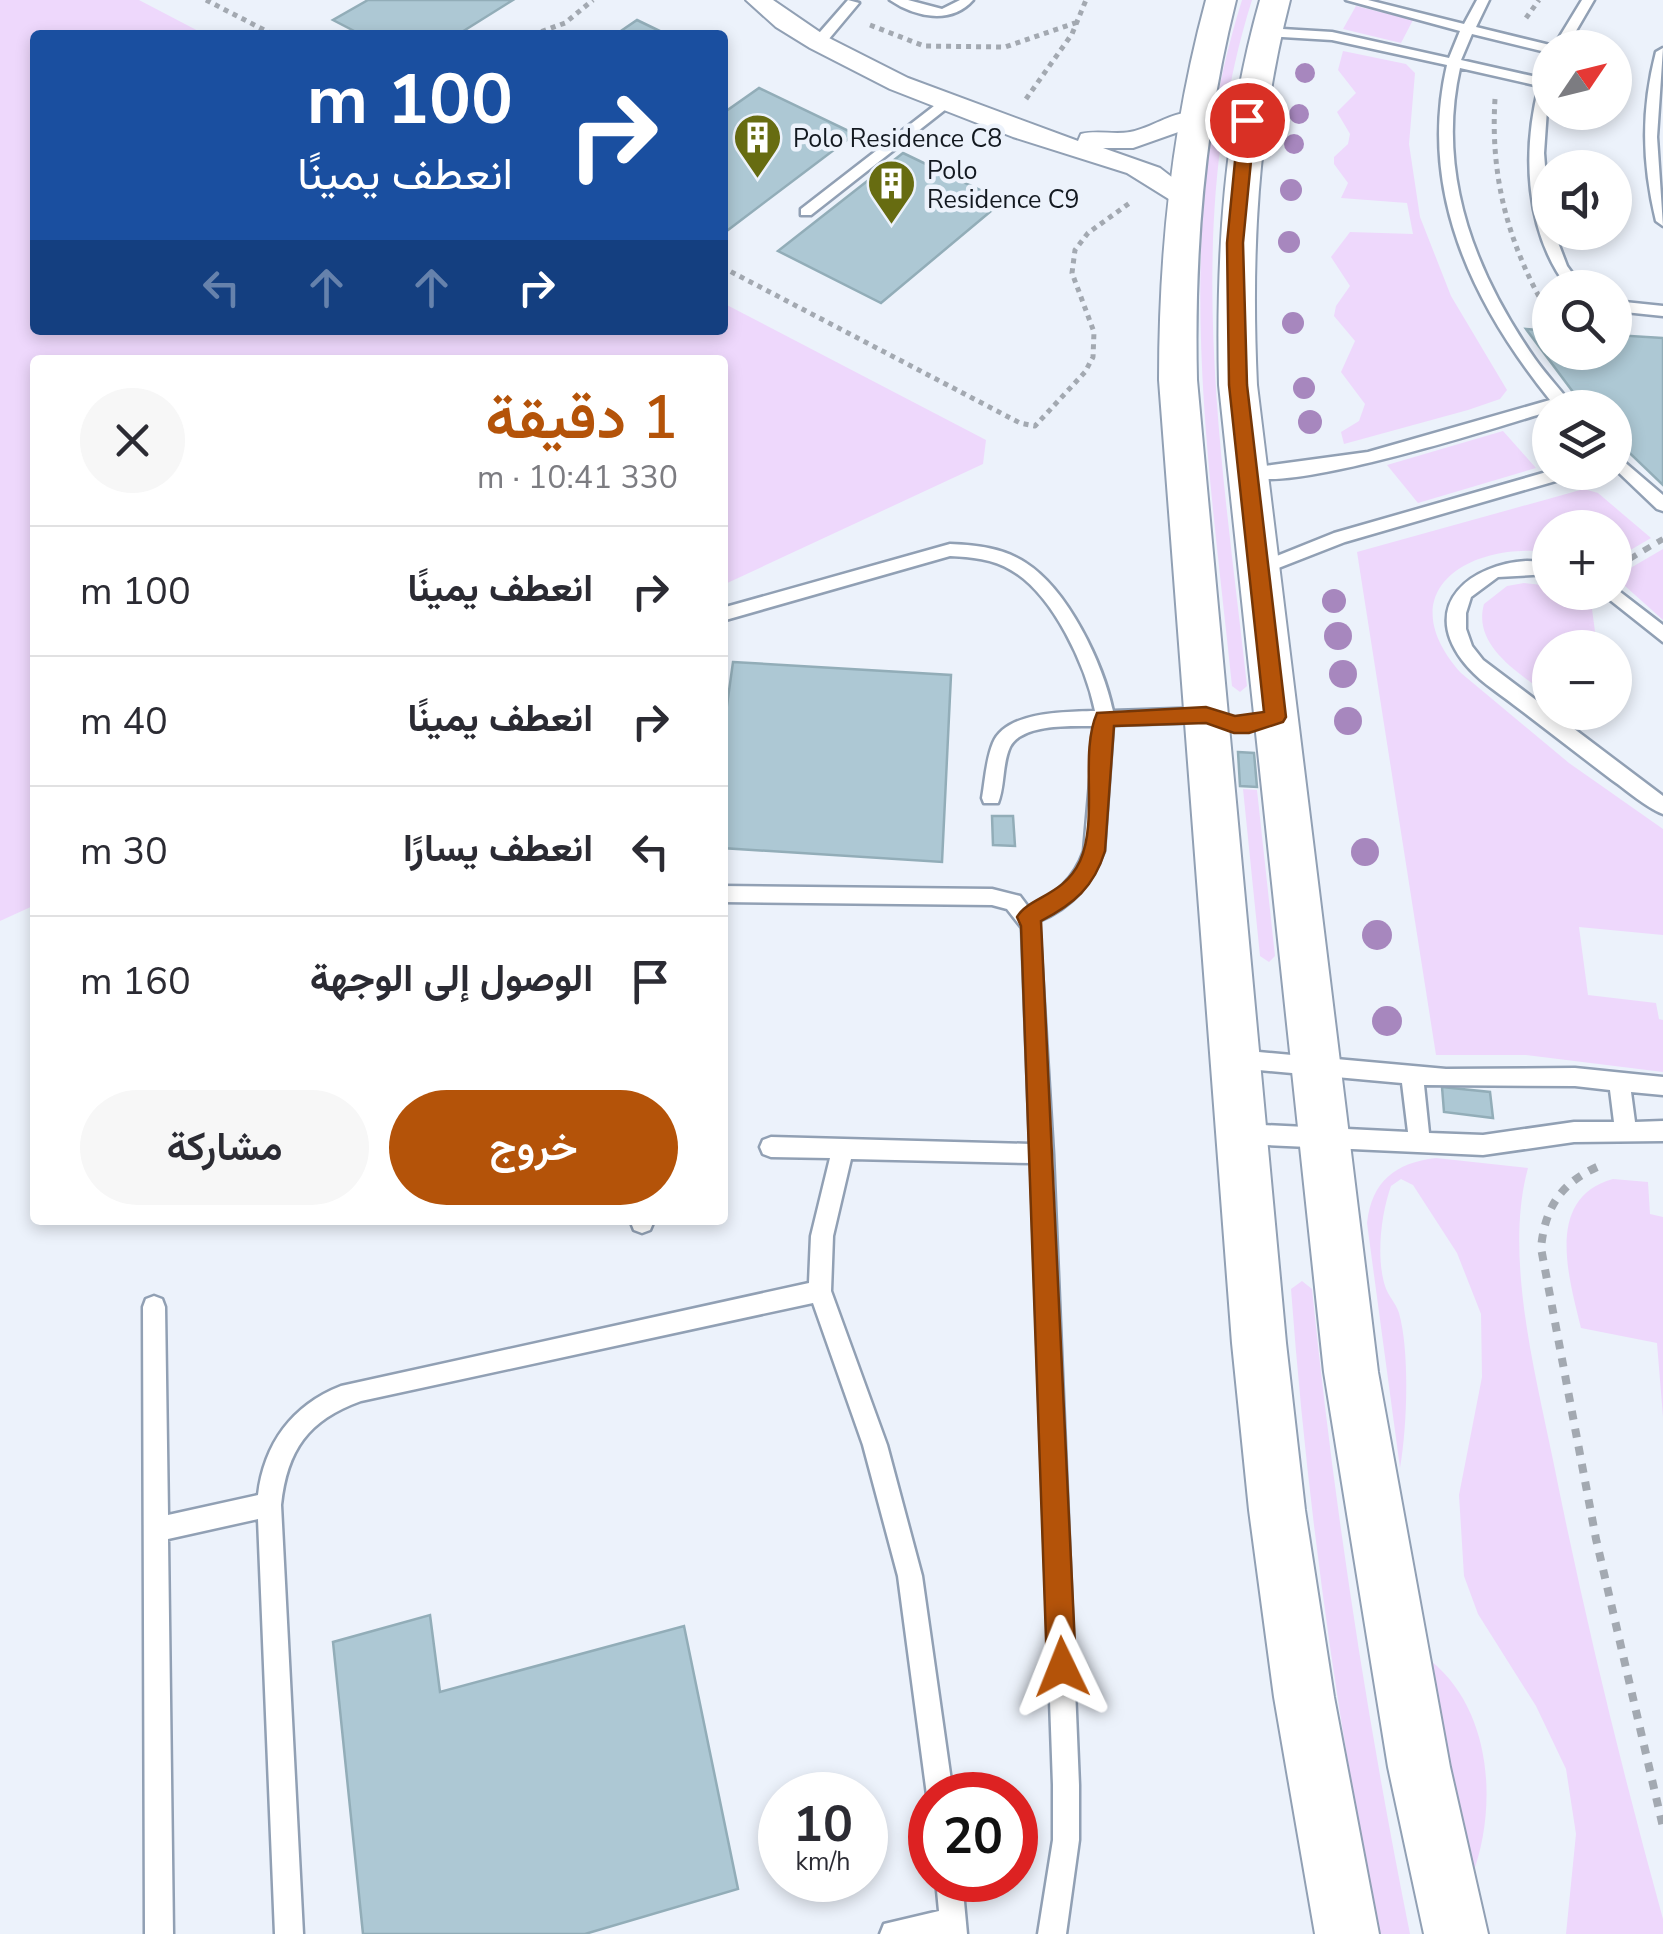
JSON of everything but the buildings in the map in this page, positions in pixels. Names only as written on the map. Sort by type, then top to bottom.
[{"type":"street","points":[[1221,0],[1192,119],[1166,183],[1178,380],[1277,1510],[1304,1696],[1348,1934]]},
{"type":"street","points":[[747,2],[783,31],[948,102],[1113,156],[1166,183]]},
{"type":"street","points":[[1270,16],[1247,120],[1235,243],[1238,385],[1351,1372],[1419,1767],[1456,1934]]},
{"type":"street","points":[[1018,128],[1117,142],[1147,137],[1192,119]]},
{"type":"street","points":[[1206,715],[1234,724],[1275,717]]},
{"type":"lane","points":[[896,0],[944,14],[959,9],[967,0]]},
{"type":"lane","points":[[1352,0],[1532,45]]},
{"type":"lane","points":[[1483,0],[1453,62],[1445,105],[1444,151],[1456,218],[1485,289],[1551,390]]},
{"type":"lane","points":[[1570,30],[1588,0]]},
{"type":"lane","points":[[818,43],[854,1]]},
{"type":"lane","points":[[1270,16],[1332,36],[1453,62],[1532,74]]},
{"type":"lane","points":[[1663,52],[1648,118],[1652,171],[1663,220]]},
{"type":"lane","points":[[806,212],[948,102]]},
{"type":"lane","points":[[1539,130],[1541,201],[1561,270]]},
{"type":"lane","points":[[1632,308],[1663,311]]},
{"type":"lane","points":[[1248,474],[1318,469],[1378,458],[1532,414]]},
{"type":"lane","points":[[1632,476],[1663,505]]},
{"type":"lane","points":[[1258,570],[1340,537],[1532,482]]},
{"type":"lane","points":[[728,613],[924,556],[977,551],[1025,570],[1041,587],[1090,663],[1101,691],[1104,718],[1094,851],[1089,868],[1066,898],[1028,917]]},
{"type":"lane","points":[[1532,568],[1492,573],[1466,592],[1456,620],[1466,652],[1552,725],[1663,806]]},
{"type":"lane","points":[[1631,610],[1663,635]]},
{"type":"lane","points":[[990,798],[997,757],[1012,732],[1045,720],[1206,715]]},
{"type":"lane","points":[[728,894],[992,897],[1014,902],[1032,926],[1066,1785],[1066,1840],[1052,1934]]},
{"type":"lane","points":[[1236,1059],[1412,1076],[1480,1080],[1575,1077],[1663,1086]]},
{"type":"lane","points":[[1412,1076],[1420,1144]]},
{"type":"lane","points":[[1619,1081],[1626,1129]]},
{"type":"lane","points":[[1242,1134],[1483,1145],[1626,1129],[1663,1130]]},
{"type":"lane","points":[[771,1146],[1042,1154]]},
{"type":"lane","points":[[843,1148],[822,1236],[820,1291],[876,1445],[910,1576],[937,1772]]},
{"type":"lane","points":[[289,1934],[269,1506],[276,1458],[290,1433],[310,1412],[336,1397],[820,1291]]},
{"type":"lane","points":[[154,1307],[159,1934]]},
{"type":"lane","points":[[156,1530],[269,1506]]},
{"type":"lane","points":[[894,1934],[954,1927],[951,1902]]},
{"type":"path","points":[[206,0],[264,30]]},
{"type":"path","points":[[546,30],[565,23],[593,0]]},
{"type":"path","points":[[1018,128],[1072,34],[1086,0]]},
{"type":"path","points":[[728,271],[1020,424],[1037,427],[1044,424],[1065,390],[1089,368],[1094,355],[1093,326],[1072,275],[1077,246],[1098,224],[1166,183]]},
{"type":"path","points":[[1632,558],[1663,540]]},
{"type":"path","points":[[1608,1166],[1574,1177],[1558,1192],[1542,1227],[1542,1248],[1580,1473],[1663,1828]]},
{"type":"shaded area","points":[[0,0],[139,0],[196,30],[30,30],[30,335],[728,335],[728,306],[986,440],[983,464],[728,583],[728,355],[30,355],[30,907],[0,921]]},
{"type":"shaded area","points":[[1242,0],[1252,0],[1230,85],[1218,170],[1213,256],[1219,428],[1247,686],[1240,692],[1232,686],[1213,513],[1201,341],[1201,256],[1207,171],[1220,86]]},
{"type":"shaded area","points":[[1356,6],[1413,20],[1401,43],[1343,29]]},
{"type":"shaded area","points":[[1343,51],[1406,64],[1415,73],[1409,144],[1420,217],[1451,296],[1507,390],[1500,399],[1468,410],[1344,444],[1341,432],[1359,421],[1365,404],[1341,372],[1355,341],[1334,316],[1350,286],[1331,257],[1350,232],[1413,234],[1407,203],[1341,198],[1348,183],[1334,164],[1334,157],[1348,144],[1350,134],[1337,112],[1356,93],[1338,70]]},
{"type":"shaded area","points":[[1503,431],[1532,464],[1532,469],[1418,503],[1387,465]]},
{"type":"shaded area","points":[[1580,490],[1598,493],[1618,510],[1532,510],[1532,551],[1491,555],[1466,565],[1447,578],[1436,596],[1433,619],[1441,644],[1461,673],[1569,763],[1663,829],[1663,935],[1579,927],[1588,995],[1656,1003],[1659,1019],[1663,1020],[1663,1072],[1526,1055],[1436,1055],[1357,552]]},
{"type":"shaded area","points":[[1632,522],[1651,538],[1632,549]]},
{"type":"shaded area","points":[[1663,549],[1663,620],[1632,592],[1632,567]]},
{"type":"shaded area","points":[[1532,584],[1532,610],[1592,610],[1595,630],[1532,630],[1532,683],[1501,658],[1485,633],[1484,604],[1507,586]]},
{"type":"shaded area","points":[[1243,789],[1257,790],[1275,956],[1269,962],[1260,956]]},
{"type":"shaded area","points":[[1436,1158],[1528,1168],[1519,1238],[1531,1352],[1590,1633],[1663,1919],[1663,1934],[1566,1934],[1576,1834],[1566,1769],[1536,1706],[1478,1614],[1464,1576],[1459,1495],[1482,1377],[1481,1314],[1457,1253],[1413,1185],[1401,1179],[1391,1186],[1380,1249],[1382,1275],[1399,1313],[1405,1348],[1406,1412],[1400,1468],[1367,1223],[1374,1196],[1388,1177],[1409,1164]]},
{"type":"shaded area","points":[[1613,1179],[1648,1182],[1650,1214],[1663,1217],[1663,1417],[1657,1343],[1581,1328],[1571,1286],[1569,1221],[1577,1203],[1591,1189]]},
{"type":"shaded area","points":[[1302,1281],[1312,1289],[1353,1613],[1410,1934],[1379,1934],[1350,1773],[1325,1613],[1298,1370],[1291,1289]]},
{"type":"shaded area","points":[[1431,1661],[1451,1681],[1467,1706],[1484,1761],[1485,1820],[1472,1876]]},
{"type":"place","name":"Polo Residence C8","points":[[758,180]]},
{"type":"place","name":"Polo Residence C9","points":[[892,226]]},
{"type":"route","points":[[1062,1667],[1032,926],[1028,917],[1066,898],[1089,868],[1094,851],[1104,718],[1206,715],[1234,724],[1249,724],[1275,717],[1238,385],[1235,243],[1247,120]]}]
